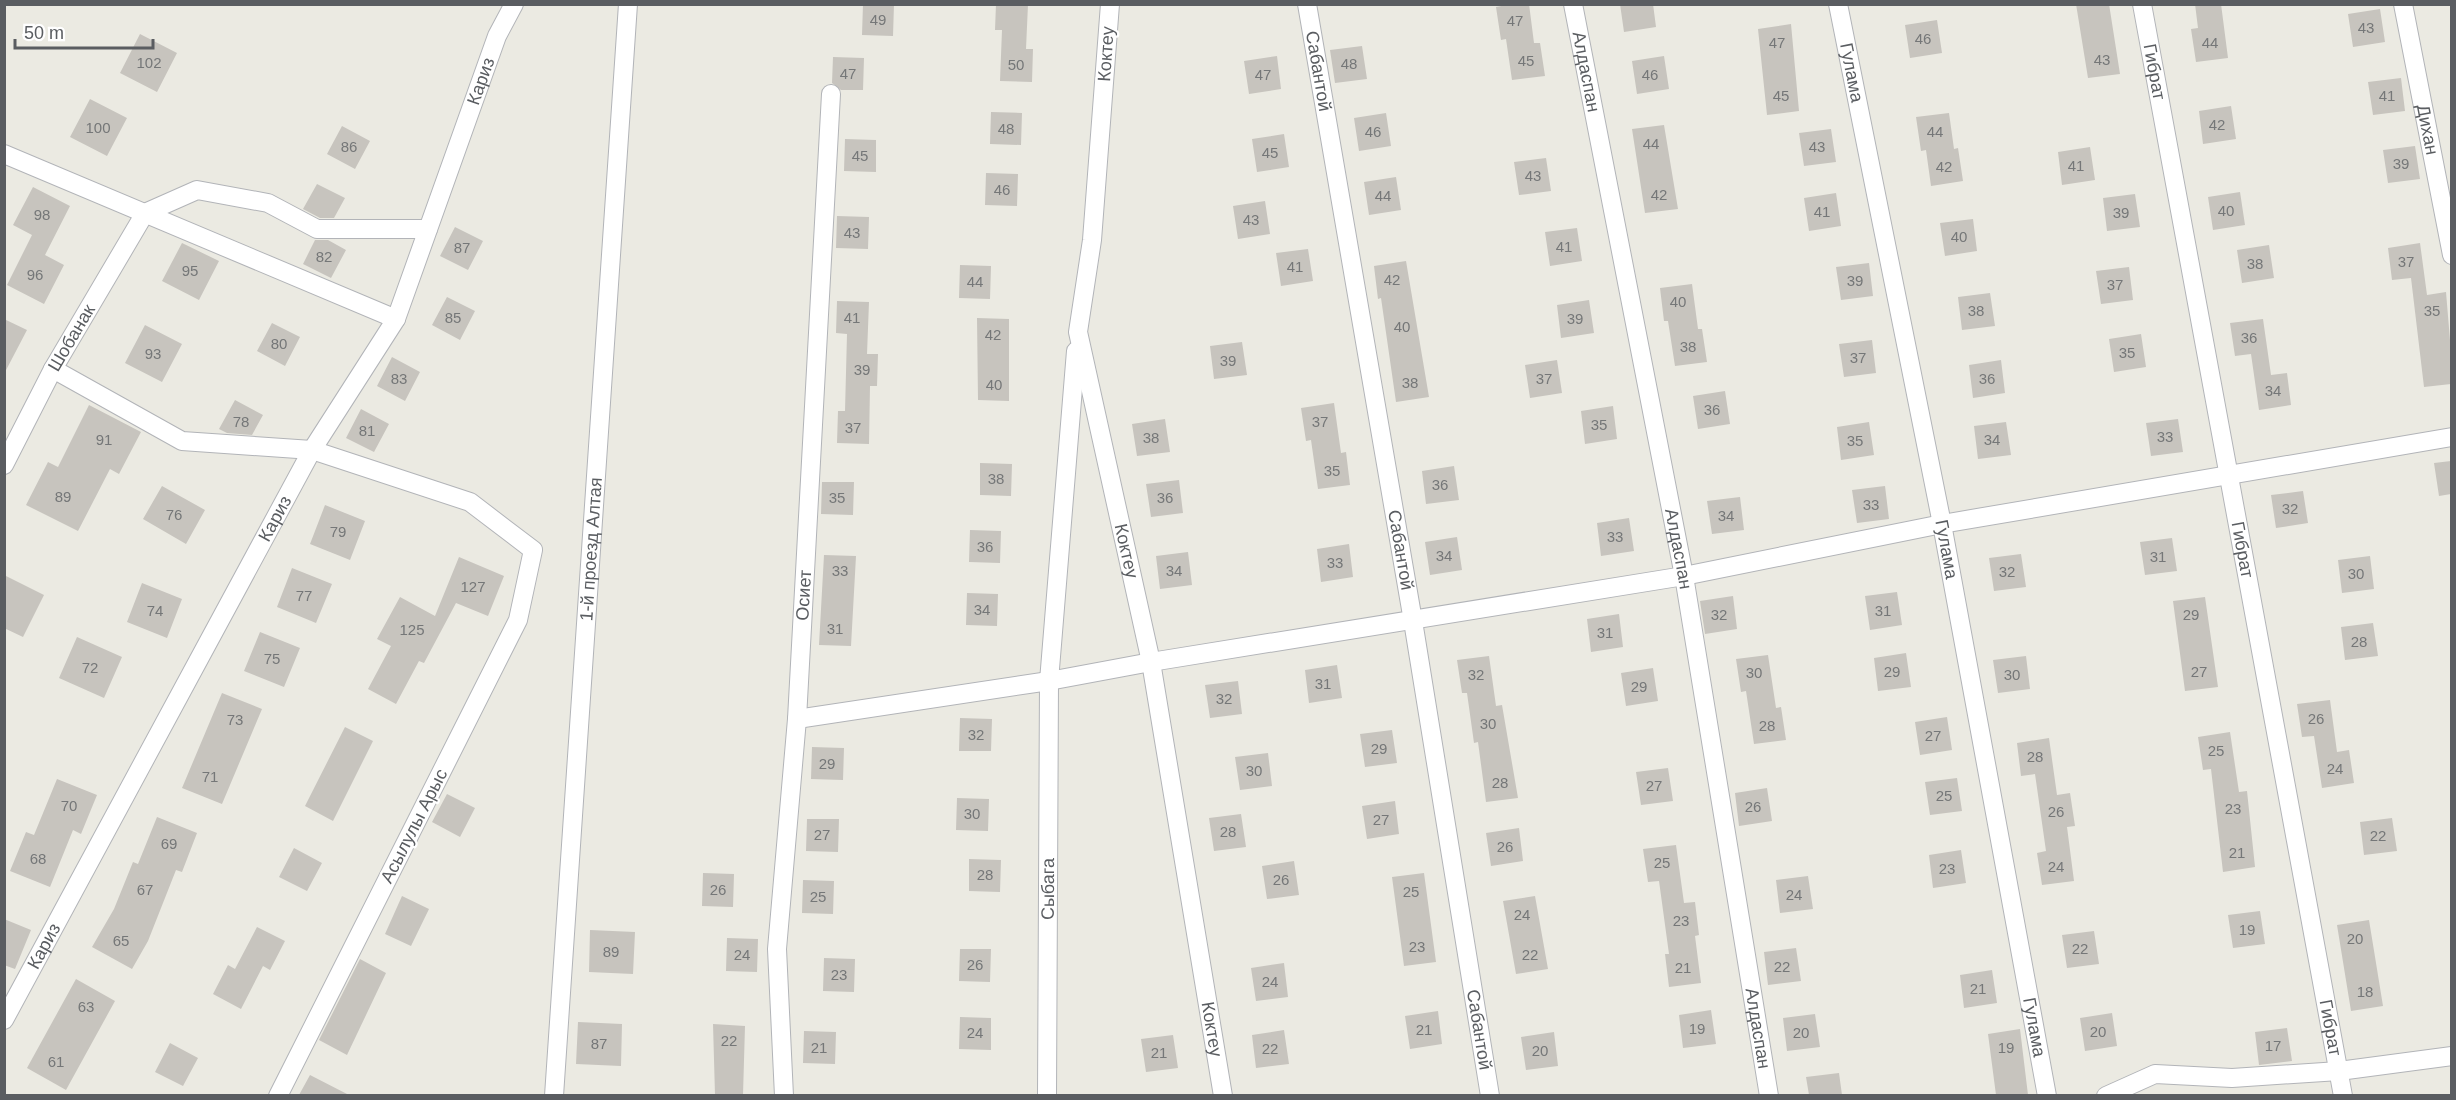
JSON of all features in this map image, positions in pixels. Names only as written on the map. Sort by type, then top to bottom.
[{"type":"street","name":"Кариз","points":[[4,1020],[312,450],[396,319],[497,36],[514,4]]},
{"type":"street","name":"1-й проезд Алтая","points":[[554,1095],[628,4]]},
{"type":"street","name":"Коктеу","points":[[1110,4],[1092,240],[1078,332],[1151,662],[1223,1095]]},
{"type":"street","name":"Сабантой","points":[[1307,4],[1413,621],[1490,1095]]},
{"type":"street","name":"Алдаспан","points":[[1573,4],[1684,576],[1769,1095]]},
{"type":"street","name":"Гулама","points":[[1838,4],[1942,524],[2047,1095]]},
{"type":"street","name":"Гибрат","points":[[2142,4],[2343,1095]]},
{"type":"street","name":"Дихан","points":[[2403,4],[2451,255]]},
{"type":"street","name":"Осиет","points":[[784,1095],[777,949],[797,719],[831,94]]},
{"type":"street","points":[[4,154],[396,319]]},
{"type":"street","points":[[145,213],[197,190],[268,203],[317,229],[428,229]]},
{"type":"street","name":"Шобанак","points":[[4,465],[53,369],[145,213]]},
{"type":"street","name":"Сыбага","points":[[1047,1095],[1049,681],[1078,332]]},
{"type":"street","points":[[53,369],[182,441],[312,450]]},
{"type":"street","points":[[797,719],[1049,681],[1151,662],[1684,576],[1942,524],[2451,437]]},
{"type":"street","name":"Асылулы Арыс","points":[[278,1095],[518,620],[533,550],[470,502],[312,450]]},
{"type":"street","points":[[2106,1095],[2155,1074],[2232,1078],[2339,1071],[2451,1056]]},
{"type":"building","points":[[863,4],[894,4],[893,36],[862,35]]},
{"type":"building","points":[[996,4],[1028,4],[1026,49],[1033,49],[1032,82],[1000,81],[1002,30],[995,30]]},
{"type":"building","points":[[1529,4],[1534,43],[1540,43],[1545,76],[1512,80],[1506,39],[1501,40],[1496,7]]},
{"type":"building","points":[[1620,4],[1653,4],[1656,27],[1624,32]]},
{"type":"building","points":[[2076,4],[2109,4],[2120,74],[2088,78]]},
{"type":"building","points":[[2195,4],[2221,4],[2228,58],[2196,62],[2191,29],[2198,28]]},
{"type":"building","points":[[2380,9],[2385,42],[2353,47],[2348,14]]},
{"type":"building","points":[[1937,20],[1942,53],[1910,58],[1905,25]]},
{"type":"building","points":[[1791,24],[1799,111],[1767,115],[1758,29]]},
{"type":"building","points":[[140,34],[177,53],[157,92],[120,73]]},
{"type":"building","points":[[1362,46],[1367,79],[1335,83],[1330,50]]},
{"type":"building","points":[[1277,56],[1281,89],[1249,94],[1244,61]]},
{"type":"building","points":[[1664,56],[1669,89],[1637,94],[1632,61]]},
{"type":"building","points":[[833,57],[864,58],[863,90],[841,90],[832,83]]},
{"type":"building","points":[[2401,78],[2405,111],[2373,115],[2368,82]]},
{"type":"building","points":[[90,99],[127,118],[107,156],[70,137]]},
{"type":"building","points":[[2231,106],[2236,139],[2203,144],[2199,111]]},
{"type":"building","points":[[991,112],[1022,113],[1021,145],[990,144]]},
{"type":"building","points":[[1386,113],[1391,146],[1359,151],[1354,118]]},
{"type":"building","points":[[1949,113],[1954,149],[1958,148],[1963,181],[1931,186],[1926,150],[1921,151],[1916,117]]},
{"type":"building","points":[[1664,125],[1678,209],[1645,213],[1632,129]]},
{"type":"building","points":[[342,126],[370,141],[355,169],[327,154]]},
{"type":"building","points":[[1831,129],[1836,162],[1804,166],[1799,133]]},
{"type":"building","points":[[1284,134],[1289,167],[1257,172],[1252,139]]},
{"type":"building","points":[[845,139],[876,140],[876,172],[844,171]]},
{"type":"building","points":[[2415,146],[2420,179],[2388,183],[2383,150]]},
{"type":"building","points":[[2090,147],[2095,180],[2062,185],[2058,152]]},
{"type":"building","points":[[1546,158],[1551,191],[1519,195],[1514,162]]},
{"type":"building","points":[[986,173],[1018,174],[1017,206],[985,205]]},
{"type":"building","points":[[1396,177],[1401,210],[1369,215],[1364,182]]},
{"type":"building","points":[[317,184],[345,198],[334,218],[320,218],[303,209]]},
{"type":"building","points":[[33,187],[70,206],[45,255],[64,265],[44,304],[7,285],[32,235],[13,225]]},
{"type":"building","points":[[2240,192],[2245,225],[2213,230],[2208,197]]},
{"type":"building","points":[[1836,193],[1841,226],[1809,231],[1804,198]]},
{"type":"building","points":[[2135,194],[2140,227],[2107,231],[2103,198]]},
{"type":"building","points":[[1265,201],[1270,234],[1238,239],[1233,206]]},
{"type":"building","points":[[837,216],[869,217],[868,249],[836,248]]},
{"type":"building","points":[[1973,219],[1977,251],[1945,256],[1940,223]]},
{"type":"building","points":[[455,227],[483,241],[468,270],[440,256]]},
{"type":"building","points":[[1577,228],[1582,261],[1550,266],[1545,232]]},
{"type":"building","points":[[315,240],[328,240],[346,250],[331,278],[303,264]]},
{"type":"building","points":[[182,243],[219,261],[199,300],[162,281]]},
{"type":"building","points":[[2420,243],[2427,295],[2446,292],[2451,384],[2424,387],[2411,278],[2392,280],[2388,248]]},
{"type":"building","points":[[2269,245],[2274,278],[2242,283],[2237,250]]},
{"type":"building","points":[[1308,249],[1313,281],[1281,286],[1276,253]]},
{"type":"building","points":[[1406,261],[1429,397],[1396,402],[1381,298],[1378,299],[1374,266]]},
{"type":"building","points":[[1869,263],[1873,296],[1841,300],[1836,267]]},
{"type":"building","points":[[960,265],[991,266],[990,299],[959,298]]},
{"type":"building","points":[[2129,267],[2133,300],[2101,304],[2096,271]]},
{"type":"building","points":[[1692,284],[1698,329],[1702,329],[1707,362],[1675,366],[1668,321],[1664,321],[1660,288]]},
{"type":"building","points":[[1990,293],[1995,326],[1962,330],[1958,297]]},
{"type":"building","points":[[447,297],[475,311],[460,340],[432,325]]},
{"type":"building","points":[[1589,300],[1594,333],[1561,338],[1557,305]]},
{"type":"building","points":[[837,301],[869,302],[867,354],[878,354],[877,386],[870,386],[869,444],[837,443],[838,411],[845,411],[847,334],[836,333]]},
{"type":"building","points":[[977,318],[1009,319],[1009,401],[978,400]]},
{"type":"building","points":[[4,319],[27,330],[4,374]]},
{"type":"building","points":[[2263,319],[2271,375],[2287,373],[2291,405],[2259,410],[2251,354],[2235,356],[2230,323]]},
{"type":"building","points":[[272,323],[300,337],[285,366],[257,351]]},
{"type":"building","points":[[145,325],[182,344],[162,382],[125,363]]},
{"type":"building","points":[[2141,334],[2146,367],[2114,372],[2109,339]]},
{"type":"building","points":[[1872,340],[1876,373],[1844,377],[1839,344]]},
{"type":"building","points":[[1242,342],[1247,375],[1214,379],[1210,346]]},
{"type":"building","points":[[392,357],[420,372],[405,401],[377,386]]},
{"type":"building","points":[[1557,360],[1562,393],[1530,398],[1525,365]]},
{"type":"building","points":[[2001,360],[2005,393],[1973,398],[1969,365]]},
{"type":"building","points":[[1725,391],[1730,424],[1698,429],[1693,396]]},
{"type":"building","points":[[235,400],[263,415],[252,435],[227,433],[219,429]]},
{"type":"building","points":[[1334,403],[1341,453],[1346,452],[1350,485],[1318,489],[1311,440],[1306,441],[1301,408]]},
{"type":"building","points":[[89,405],[141,432],[119,474],[110,469],[78,531],[26,505],[48,462],[58,467]]},
{"type":"building","points":[[1613,406],[1617,439],[1585,444],[1581,411]]},
{"type":"building","points":[[361,409],[389,424],[374,452],[346,438]]},
{"type":"building","points":[[1165,419],[1170,452],[1137,456],[1132,424]]},
{"type":"building","points":[[2178,419],[2183,452],[2151,456],[2146,423]]},
{"type":"building","points":[[1869,422],[1874,455],[1841,460],[1837,427]]},
{"type":"building","points":[[2006,422],[2011,455],[1978,459],[1974,426]]},
{"type":"building","points":[[2451,461],[2451,494],[2439,496],[2434,463]]},
{"type":"building","points":[[980,463],[1012,464],[1011,496],[980,495]]},
{"type":"building","points":[[1454,466],[1459,500],[1426,504],[1422,471]]},
{"type":"building","points":[[1179,480],[1183,513],[1151,517],[1146,484]]},
{"type":"building","points":[[822,482],[854,482],[853,515],[821,514]]},
{"type":"building","points":[[162,486],[205,510],[186,544],[143,519]]},
{"type":"building","points":[[1885,486],[1889,519],[1857,523],[1852,490]]},
{"type":"building","points":[[2303,491],[2308,523],[2276,528],[2271,495]]},
{"type":"building","points":[[1740,497],[1744,530],[1712,534],[1707,501]]},
{"type":"building","points":[[325,505],[365,521],[350,560],[310,544]]},
{"type":"building","points":[[1629,518],[1634,551],[1601,556],[1597,523]]},
{"type":"building","points":[[970,530],[1001,531],[1000,563],[969,562]]},
{"type":"building","points":[[1457,537],[1462,570],[1430,575],[1425,542]]},
{"type":"building","points":[[2172,538],[2177,571],[2145,575],[2140,542]]},
{"type":"building","points":[[1349,544],[1353,577],[1321,582],[1317,549]]},
{"type":"building","points":[[1188,552],[1192,585],[1160,589],[1156,556]]},
{"type":"building","points":[[2021,554],[2026,587],[1994,591],[1989,558]]},
{"type":"building","points":[[824,555],[856,556],[851,646],[819,645]]},
{"type":"building","points":[[2370,556],[2374,589],[2342,593],[2338,560]]},
{"type":"building","points":[[459,557],[504,576],[488,616],[456,603],[424,663],[419,661],[396,704],[368,689],[391,646],[377,639],[400,597],[435,616]]},
{"type":"building","points":[[292,568],[332,584],[316,623],[277,607]]},
{"type":"building","points":[[4,575],[44,595],[23,637],[4,628]]},
{"type":"building","points":[[142,583],[182,599],[167,638],[127,622]]},
{"type":"building","points":[[1897,592],[1902,625],[1870,630],[1865,596]]},
{"type":"building","points":[[967,593],[998,594],[997,626],[966,625]]},
{"type":"building","points":[[1733,596],[1737,629],[1705,634],[1700,601]]},
{"type":"building","points":[[2205,597],[2218,687],[2185,691],[2173,601]]},
{"type":"building","points":[[1619,614],[1623,647],[1591,652],[1587,619]]},
{"type":"building","points":[[2373,623],[2378,656],[2345,660],[2341,627]]},
{"type":"building","points":[[260,632],[300,648],[284,687],[244,671]]},
{"type":"building","points":[[77,637],[122,657],[104,698],[59,678]]},
{"type":"building","points":[[1906,653],[1911,687],[1878,691],[1874,658]]},
{"type":"building","points":[[1768,655],[1776,708],[1781,707],[1786,740],[1754,744],[1746,691],[1741,692],[1736,659]]},
{"type":"building","points":[[1489,656],[1496,706],[1502,705],[1518,798],[1486,802],[1478,742],[1474,743],[1467,693],[1462,693],[1457,660]]},
{"type":"building","points":[[2026,656],[2030,689],[1998,693],[1993,660]]},
{"type":"building","points":[[1337,665],[1342,698],[1309,703],[1305,670]]},
{"type":"building","points":[[1653,668],[1658,701],[1626,706],[1621,673]]},
{"type":"building","points":[[1238,681],[1242,714],[1210,718],[1205,685]]},
{"type":"building","points":[[222,693],[262,709],[222,804],[182,788]]},
{"type":"building","points":[[2330,700],[2337,752],[2349,750],[2354,783],[2322,788],[2314,736],[2302,737],[2297,704]]},
{"type":"building","points":[[1947,717],[1952,750],[1920,755],[1915,722]]},
{"type":"building","points":[[960,718],[992,719],[991,751],[959,751]]},
{"type":"building","points":[[345,727],[373,741],[333,821],[305,806]]},
{"type":"building","points":[[1392,730],[1397,763],[1365,767],[1360,734]]},
{"type":"building","points":[[2230,732],[2239,792],[2247,791],[2255,867],[2223,872],[2211,769],[2203,770],[2198,737]]},
{"type":"building","points":[[2049,738],[2057,795],[2070,793],[2075,826],[2067,827],[2074,881],[2042,885],[2037,853],[2046,851],[2035,774],[2021,776],[2017,743]]},
{"type":"building","points":[[812,747],[844,748],[843,780],[811,779]]},
{"type":"building","points":[[1268,753],[1272,786],[1240,790],[1235,757]]},
{"type":"building","points":[[1668,768],[1673,801],[1641,805],[1636,772]]},
{"type":"building","points":[[1957,778],[1962,811],[1930,815],[1925,782]]},
{"type":"building","points":[[57,779],[97,795],[81,834],[73,830],[50,887],[10,871],[26,832],[34,835]]},
{"type":"building","points":[[1767,788],[1772,821],[1739,826],[1735,793]]},
{"type":"building","points":[[447,794],[475,808],[460,837],[432,822]]},
{"type":"building","points":[[957,798],[989,799],[988,831],[956,830]]},
{"type":"building","points":[[1395,801],[1399,834],[1367,839],[1362,806]]},
{"type":"building","points":[[1241,814],[1246,847],[1214,851],[1209,818]]},
{"type":"building","points":[[157,817],[197,833],[182,872],[176,870],[148,941],[132,969],[92,947],[114,909],[133,862],[138,864]]},
{"type":"building","points":[[2392,818],[2397,851],[2364,855],[2360,822]]},
{"type":"building","points":[[807,819],[839,819],[838,852],[806,851]]},
{"type":"building","points":[[1519,828],[1523,861],[1491,866],[1486,833]]},
{"type":"building","points":[[1676,845],[1684,903],[1695,902],[1699,935],[1695,936],[1701,983],[1669,987],[1665,954],[1669,954],[1659,881],[1648,882],[1643,849]]},
{"type":"building","points":[[294,848],[322,863],[307,891],[279,877]]},
{"type":"building","points":[[1961,850],[1966,883],[1933,888],[1929,855]]},
{"type":"building","points":[[969,859],[1001,860],[1000,892],[969,891]]},
{"type":"building","points":[[1294,861],[1299,895],[1267,899],[1262,866]]},
{"type":"building","points":[[703,873],[734,874],[733,907],[702,906]]},
{"type":"building","points":[[1424,873],[1436,962],[1404,966],[1392,877]]},
{"type":"building","points":[[1808,876],[1813,909],[1780,913],[1776,880]]},
{"type":"building","points":[[803,880],[834,881],[833,914],[802,913]]},
{"type":"building","points":[[402,896],[429,909],[411,946],[385,934]]},
{"type":"building","points":[[1535,896],[1548,969],[1516,974],[1503,901]]},
{"type":"building","points":[[2260,911],[2265,944],[2233,948],[2228,915]]},
{"type":"building","points":[[4,919],[31,930],[15,969],[4,965]]},
{"type":"building","points":[[2369,920],[2383,1006],[2351,1011],[2337,925]]},
{"type":"building","points":[[257,927],[285,941],[270,970],[263,966],[241,1009],[213,994],[228,965],[235,969]]},
{"type":"building","points":[[590,930],[635,932],[633,974],[589,972]]},
{"type":"building","points":[[2094,931],[2099,964],[2067,968],[2062,935]]},
{"type":"building","points":[[727,938],[758,939],[757,972],[726,971]]},
{"type":"building","points":[[1796,948],[1801,981],[1768,985],[1764,952]]},
{"type":"building","points":[[960,949],[991,949],[990,982],[959,981]]},
{"type":"building","points":[[824,958],[855,959],[854,992],[823,991]]},
{"type":"building","points":[[360,959],[386,973],[347,1055],[319,1040]]},
{"type":"building","points":[[1284,963],[1288,997],[1256,1001],[1251,968]]},
{"type":"building","points":[[1992,970],[1997,1003],[1964,1008],[1960,975]]},
{"type":"building","points":[[76,979],[115,1001],[66,1090],[27,1068]]},
{"type":"building","points":[[1711,1010],[1716,1044],[1683,1048],[1679,1015]]},
{"type":"building","points":[[1438,1011],[1442,1044],[1410,1049],[1405,1016]]},
{"type":"building","points":[[2112,1013],[2117,1046],[2085,1051],[2080,1018]]},
{"type":"building","points":[[1815,1014],[1820,1047],[1787,1051],[1783,1018]]},
{"type":"building","points":[[960,1017],[991,1018],[991,1050],[959,1049]]},
{"type":"building","points":[[578,1022],[622,1024],[621,1066],[576,1064]]},
{"type":"building","points":[[713,1024],[745,1026],[743,1095],[715,1095]]},
{"type":"building","points":[[2287,1028],[2292,1061],[2259,1065],[2255,1032]]},
{"type":"building","points":[[2020,1029],[2028,1095],[1996,1095],[1988,1034]]},
{"type":"building","points":[[1284,1030],[1289,1064],[1256,1068],[1252,1035]]},
{"type":"building","points":[[804,1031],[836,1032],[835,1064],[803,1063]]},
{"type":"building","points":[[1554,1032],[1558,1066],[1526,1070],[1521,1037]]},
{"type":"building","points":[[1173,1035],[1178,1068],[1146,1072],[1141,1039]]},
{"type":"building","points":[[170,1043],[198,1058],[183,1086],[155,1072]]},
{"type":"building","points":[[1839,1073],[1842,1095],[1809,1095],[1806,1077]]},
{"type":"building","points":[[310,1075],[349,1095],[299,1095]]}]
